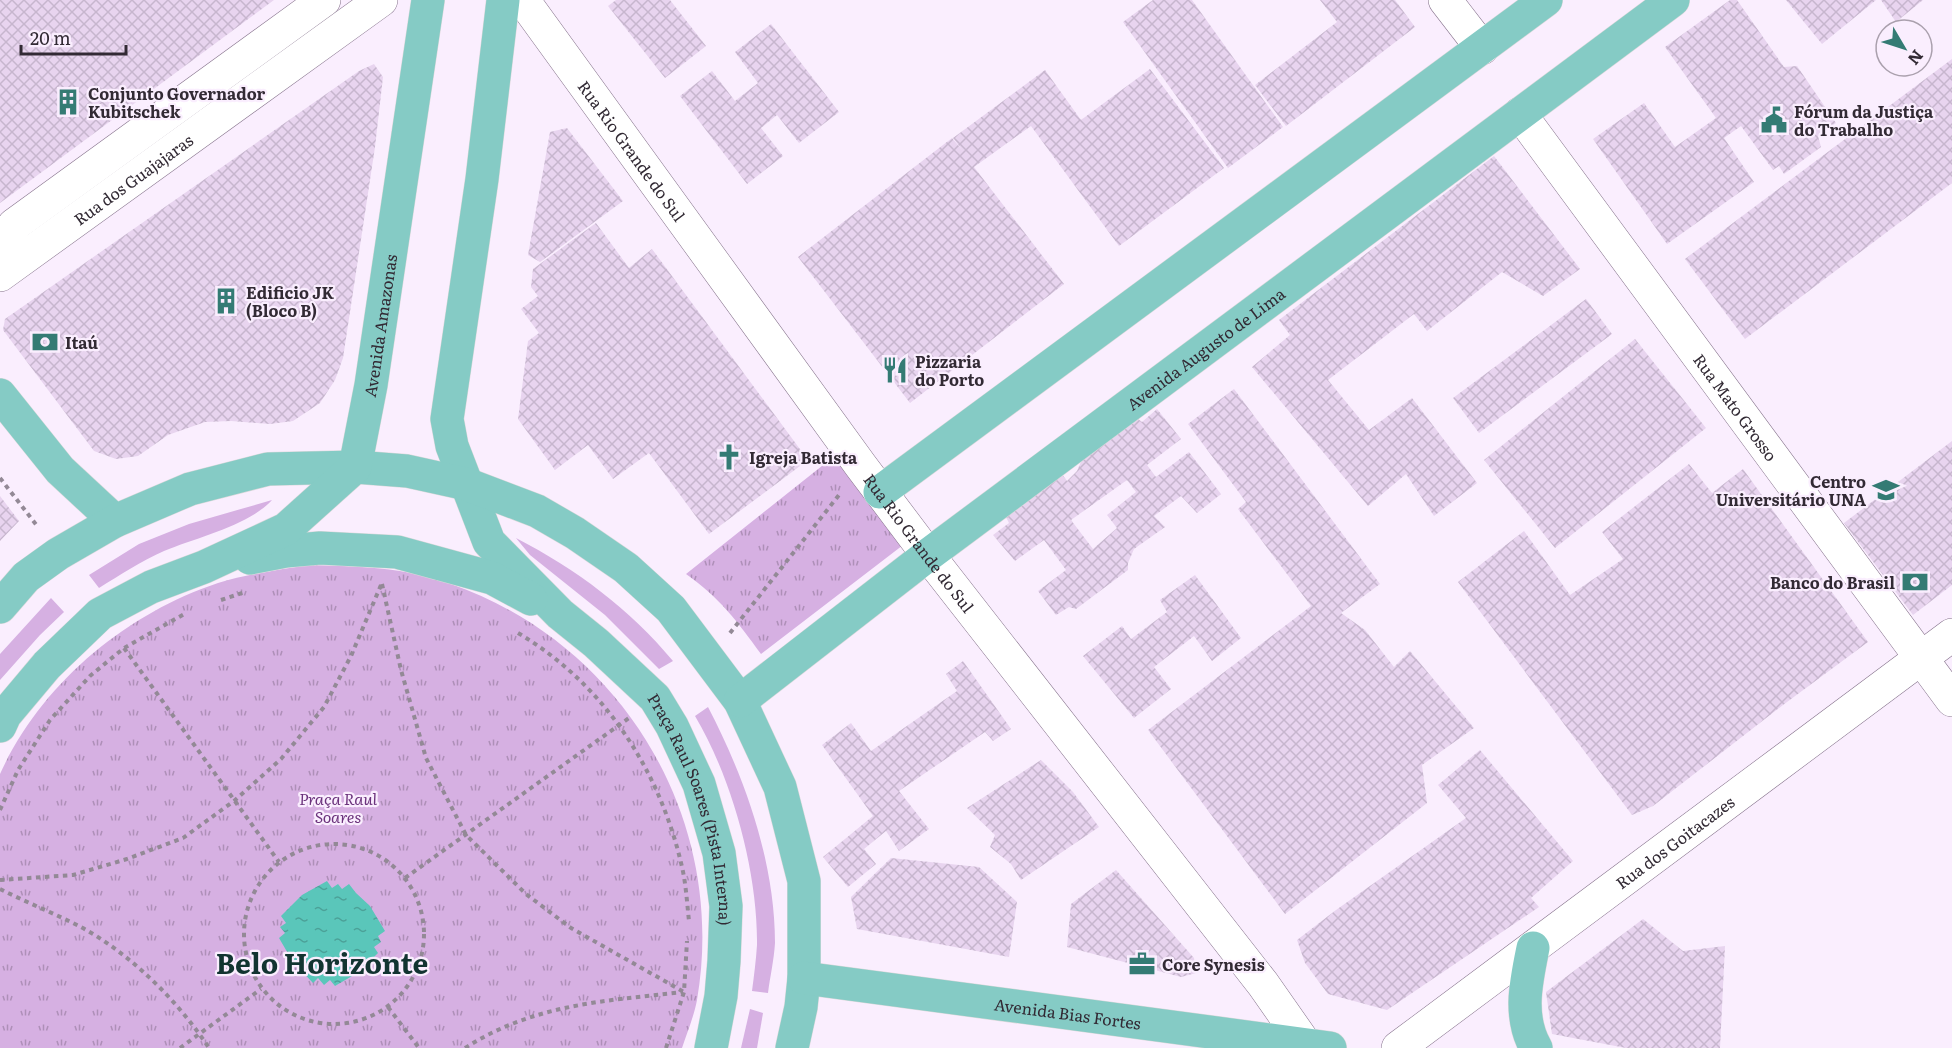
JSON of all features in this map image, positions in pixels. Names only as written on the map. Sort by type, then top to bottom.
[{"type":"main road","name":"Avenida Amazonas","points":[[355,467],[371,385],[428,0]]},
{"type":"main road","points":[[504,0],[482,179],[447,419],[452,446],[489,542],[560,614]]},
{"type":"main road","points":[[880,492],[1546,0]]},
{"type":"main road","name":"Avenida Augusto de Lima","points":[[740,701],[928,555],[1673,0]]},
{"type":"main road","points":[[0,395],[60,470],[116,520]]},
{"type":"main road","points":[[0,726],[5,715],[47,665],[100,614],[151,587],[204,567],[286,529],[355,467]]},
{"type":"main road","points":[[0,606],[26,577],[58,554],[116,520],[190,489],[268,468],[355,467],[407,471],[466,484],[537,511],[575,533],[626,568],[671,609],[740,701],[780,787],[804,881],[804,978],[801,1007],[792,1048]]},
{"type":"main road","points":[[204,567],[286,551],[320,548],[397,552],[492,578],[560,614]]},
{"type":"main road","name":"Praça Raul Soares (Pista Interna)","points":[[560,614],[596,643],[655,698],[672,726],[699,784],[719,853],[726,906],[721,996],[711,1048]]},
{"type":"main road","points":[[1533,948],[1524,992],[1529,1036],[1536,1048]]},
{"type":"main road","name":"Avenida Bias Fortes","points":[[804,978],[1313,1047]]},
{"type":"street","points":[[0,262],[14,225],[324,0]]},
{"type":"street","name":"Rua Rio Grande do Sul","points":[[523,0],[880,492],[1313,1047]]},
{"type":"street","points":[[1444,0],[1482,48]]},
{"type":"street","name":"Rua dos Guajajaras","points":[[0,275],[372,4]]},
{"type":"street","name":"Rua Mato Grosso","points":[[1520,114],[1952,700]]},
{"type":"street","name":"Rua dos Goitacazes","points":[[1398,1048],[1952,635]]},
{"type":"path","points":[[709,660],[861,466]]},
{"type":"path","points":[[0,478],[58,554]]},
{"type":"path","points":[[0,880],[73,875],[127,860],[183,838],[234,801],[281,759],[324,707],[351,656],[397,552]]},
{"type":"path","points":[[370,584],[392,587]]},
{"type":"path","points":[[382,585],[401,670],[426,758],[466,835],[526,894],[571,928],[684,992]]},
{"type":"path","points":[[216,602],[248,591]]},
{"type":"path","points":[[0,810],[18,770],[50,720],[90,676],[124,648],[195,608]]},
{"type":"path","points":[[512,629],[539,645],[581,680],[619,724],[646,766],[668,816],[683,868],[689,923]]},
{"type":"path","points":[[124,648],[279,862]]},
{"type":"path","points":[[405,878],[655,698]]},
{"type":"path","points":[[325,844],[348,844],[370,850],[389,862],[405,878],[418,902],[424,928],[422,954],[412,978],[388,1007],[352,1022],[328,1024],[304,1019],[282,1008],[261,989],[249,965],[243,936],[248,907],[261,880],[279,862],[303,849],[325,844]]},
{"type":"path","points":[[0,889],[81,927],[119,953],[162,989],[209,1048]]},
{"type":"path","points":[[666,1048],[684,992],[688,934]]},
{"type":"path","points":[[180,1048],[261,989]]},
{"type":"path","points":[[465,1048],[522,1019],[579,1003],[684,992]]},
{"type":"path","points":[[388,1007],[419,1048]]},
{"type":"green space","points":[[842,450],[907,542],[761,654],[727,611],[709,592],[686,574]]},
{"type":"green space","points":[[272,500],[250,517],[155,555],[99,588],[89,575],[139,544],[189,524]]},
{"type":"green space","points":[[516,538],[560,563],[601,592],[639,624],[673,661],[659,669],[605,615],[530,555]]},
{"type":"green space","name":"Praça Raul Soares","points":[[308,565],[398,571],[451,584],[512,612],[566,649],[613,695],[650,747],[678,805],[696,867],[702,933],[697,1000],[682,1048],[0,1048],[0,774],[17,741],[62,682],[119,633],[150,613],[184,596],[218,583]]},
{"type":"green space","points":[[51,598],[64,612],[0,680],[0,654]]},
{"type":"green space","points":[[708,707],[734,762],[764,851],[774,913],[775,943],[768,993],[752,991],[757,945],[753,887],[748,857],[731,796],[695,716]]},
{"type":"green space","points":[[750,1009],[763,1013],[757,1048],[741,1048]]},
{"type":"water","points":[[327,881],[332,888],[338,884],[342,889],[349,884],[370,906],[385,931],[378,936],[381,942],[374,947],[378,953],[359,972],[335,986],[330,980],[324,985],[318,978],[313,983],[293,962],[279,938],[285,933],[280,927],[286,923],[281,916],[302,895]]},
{"type":"building","name":"Conjunto Governador Kubitschek","points":[[0,0],[274,0],[0,203]]},
{"type":"building","points":[[616,0],[670,0],[706,46],[665,78],[608,6]]},
{"type":"building","points":[[1153,0],[1192,0],[1283,127],[1228,168],[1123,22]]},
{"type":"building","points":[[1320,0],[1395,0],[1415,27],[1286,126],[1255,85],[1337,22]]},
{"type":"building","name":"Fórum da Justiça do Trabalho","points":[[1730,0],[1737,0],[1784,67],[1797,66],[1836,123],[1818,136],[1821,147],[1784,174],[1779,166],[1773,170],[1741,126],[1724,138],[1754,182],[1667,244],[1593,139],[1644,103],[1675,147],[1716,118],[1665,47]]},
{"type":"building","points":[[1786,0],[1876,0],[1822,44]]},
{"type":"building","points":[[1881,0],[1923,0],[1901,18],[1893,18]]},
{"type":"building","points":[[771,24],[839,112],[799,143],[777,115],[761,128],[783,156],[747,184],[680,96],[712,71],[735,101],[758,83],[735,52]]},
{"type":"building","points":[[1952,59],[1952,183],[1745,339],[1685,259],[1927,78],[1934,78],[1934,72]]},
{"type":"building","points":[[374,64],[383,77],[375,147],[343,358],[335,380],[320,403],[293,421],[270,424],[205,422],[168,435],[138,456],[116,459],[94,451],[3,330],[5,319],[359,71]]},
{"type":"building","points":[[1150,69],[1224,168],[1119,246],[1031,126],[974,167],[1064,284],[910,403],[798,257],[952,138],[963,151],[953,138],[1045,70],[1081,120]]},
{"type":"building","points":[[567,128],[623,201],[540,262],[528,255],[550,132]]},
{"type":"building","points":[[1494,156],[1580,269],[1543,296],[1502,272],[1427,331],[1414,314],[1328,380],[1369,430],[1412,398],[1477,483],[1434,516],[1406,474],[1368,506],[1252,367],[1290,335],[1279,320]]},
{"type":"building","points":[[596,223],[629,268],[652,249],[808,460],[709,534],[649,453],[613,479],[588,445],[555,470],[518,419],[528,341],[539,333],[521,309],[538,296],[531,287],[533,269]]},
{"type":"building","points":[[1586,299],[1612,334],[1479,433],[1453,398]]},
{"type":"building","points":[[1635,339],[1706,428],[1555,548],[1484,460]]},
{"type":"building","points":[[1234,389],[1380,584],[1341,613],[1365,630],[1394,667],[1410,651],[1474,728],[1422,765],[1427,803],[1285,914],[1148,730],[1311,606],[1238,509],[1246,502],[1188,424]]},
{"type":"building","points":[[1157,409],[1181,439],[1147,465],[1156,477],[1189,452],[1221,494],[1197,513],[1181,496],[1154,516],[1165,527],[1134,549],[1128,563],[1128,570],[1076,609],[1069,607],[1056,615],[1038,591],[1066,570],[1044,540],[1015,561],[993,535],[1009,523],[1005,515],[1062,474],[1067,481],[1077,471],[1083,457],[1134,416],[1142,422]],"holes":[[[1127,480],[1136,492],[1107,515],[1117,528],[1093,549],[1071,520]]]},
{"type":"building","points":[[1952,441],[1952,585],[1913,615],[1844,523]]},
{"type":"building","points":[[1689,464],[1712,493],[1743,469],[1868,642],[1653,806],[1632,815],[1458,582],[1524,531],[1570,595],[1623,559],[1602,532]]},
{"type":"building","points":[[0,496],[19,521],[0,541]]},
{"type":"building","points":[[1195,575],[1241,638],[1212,661],[1194,636],[1154,667],[1171,689],[1134,718],[1083,656],[1122,626],[1131,639],[1167,612],[1160,600]]},
{"type":"building","points":[[963,661],[1011,729],[993,741],[985,732],[899,791],[929,829],[899,851],[886,831],[864,849],[876,864],[848,887],[823,857],[873,816],[822,745],[851,723],[871,751],[957,691],[946,674]]},
{"type":"building","points":[[1480,750],[1573,861],[1531,898],[1539,907],[1387,1010],[1328,994],[1305,963],[1297,940],[1466,818],[1438,785]]},
{"type":"building","points":[[1041,760],[1073,792],[1099,827],[1021,880],[1011,864],[990,847],[995,835],[967,808]]},
{"type":"building","points":[[891,858],[979,867],[1017,902],[1009,957],[857,929],[851,897]]},
{"type":"building","points":[[1116,870],[1194,958],[1196,973],[1181,977],[1067,947],[1071,904]]},
{"type":"building","points":[[1643,919],[1683,951],[1725,946],[1720,1048],[1626,1048],[1552,1034],[1546,992]]},
{"type":"place","name":"Conjunto Governador Kubitschek","points":[[68,102]]},
{"type":"place","name":"Fórum da Justiça do Trabalho","points":[[1774,120]]},
{"type":"place","name":"Edificio JK (Bloco B)","points":[[226,301]]},
{"type":"place","name":"Itaú","points":[[45,342]]},
{"type":"place","name":"Pizzaria do Porto","points":[[895,370]]},
{"type":"place","name":"Igreja Batista","points":[[729,457]]},
{"type":"place","name":"Centro Universitário UNA","points":[[1886,490]]},
{"type":"place","name":"Banco do Brasil","points":[[1915,582]]},
{"type":"place","name":"Core Synesis","points":[[1142,964]]},
{"type":"district","name":"Belo Horizonte","points":[[322,962]]}]
